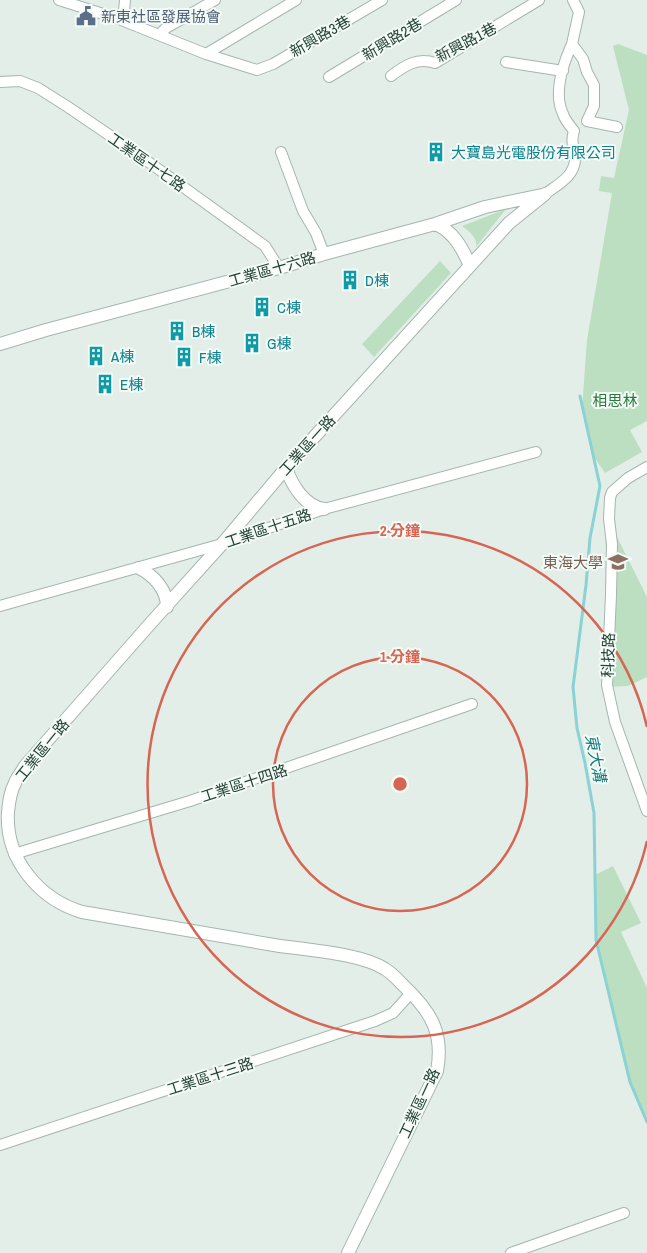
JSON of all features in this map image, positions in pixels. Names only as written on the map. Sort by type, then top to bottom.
[{"type":"street","points":[[59,0],[97,14],[119,19],[206,54],[296,0]]},
{"type":"street","points":[[119,19],[124,11],[125,0]]},
{"type":"street","points":[[159,36],[166,28],[215,0]]},
{"type":"street","name":"新興路3巷","points":[[206,54],[258,70],[274,64],[382,0]]},
{"type":"street","name":"新興路2巷","points":[[329,77],[456,0]]},
{"type":"street","name":"新興路1巷","points":[[391,76],[406,64],[426,60],[435,63],[539,0]]},
{"type":"street","points":[[573,0],[579,12],[572,44],[565,60],[559,92],[562,114],[574,131]]},
{"type":"street","points":[[545,194],[571,174],[575,156],[572,140],[574,131],[588,121],[594,106],[594,85],[583,59],[572,44]]},
{"type":"street","points":[[506,62],[563,71]]},
{"type":"street","name":"工業區十七路","points":[[0,82],[20,81],[38,88],[68,107],[143,158],[264,246],[279,268]]},
{"type":"street","points":[[588,121],[617,127]]},
{"type":"street","points":[[281,152],[303,211],[316,233],[324,254]]},
{"type":"street","name":"工業區十六路","points":[[0,344],[435,224],[485,207],[545,194]]},
{"type":"street","name":"工業區一路","points":[[348,1253],[437,1071],[439,1044],[435,1025],[427,1012],[412,993],[386,969],[364,959],[223,937],[82,912],[67,907],[46,894],[34,882],[14,854],[8,833],[9,800],[14,783],[25,766],[222,544],[286,468],[509,223],[545,194]]},
{"type":"street","points":[[435,224],[446,229],[460,246],[470,266]]},
{"type":"street","name":"工業區十五路","points":[[0,606],[222,544],[324,509],[536,452]]},
{"type":"street","name":"科技路","points":[[647,467],[628,478],[612,492],[609,519],[612,544],[607,685],[615,722],[647,811]]},
{"type":"street","points":[[286,468],[292,484],[306,500],[318,508],[324,509]]},
{"type":"street","points":[[139,568],[152,576],[157,582],[167,606]]},
{"type":"street","name":"工業區十四路","points":[[14,854],[190,801],[472,704]]},
{"type":"street","name":"工業區十三路","points":[[0,1145],[375,1021],[393,1013],[412,993]]},
{"type":"street","points":[[511,1253],[624,1213]]},
{"type":"green space","name":"相思林","points":[[618,44],[647,55],[647,421],[630,430],[642,452],[605,473],[594,457],[582,409],[587,340],[612,193],[599,191],[601,176],[614,178],[629,110],[613,46]]},
{"type":"green space","points":[[506,209],[476,247],[470,232],[462,226]]},
{"type":"green space","points":[[440,261],[451,273],[374,357],[362,344]]},
{"type":"green space","points":[[606,515],[647,597],[647,677],[628,686],[605,687]]},
{"type":"green space","points":[[613,866],[641,923],[621,932],[647,988],[647,1122],[630,1082],[596,940],[595,875]]},
{"type":"waterway","name":"東大溝","points":[[580,396],[600,486],[590,538],[573,687],[577,728],[594,813],[596,940],[630,1082],[647,1122]]},
{"type":"place","name":"新東社區發展協會","points":[[86,16]]},
{"type":"place","name":"大寶島光電股份有限公司","points":[[436,152]]},
{"type":"place","name":"D棟","points":[[350,280]]},
{"type":"place","name":"C棟","points":[[262,307]]},
{"type":"place","name":"B棟","points":[[177,331]]},
{"type":"place","name":"G棟","points":[[252,343]]},
{"type":"place","name":"A棟","points":[[96,356]]},
{"type":"place","name":"F棟","points":[[184,357]]},
{"type":"place","name":"E棟","points":[[105,384]]},
{"type":"place","name":"東海大學","points":[[618,562]]}]
